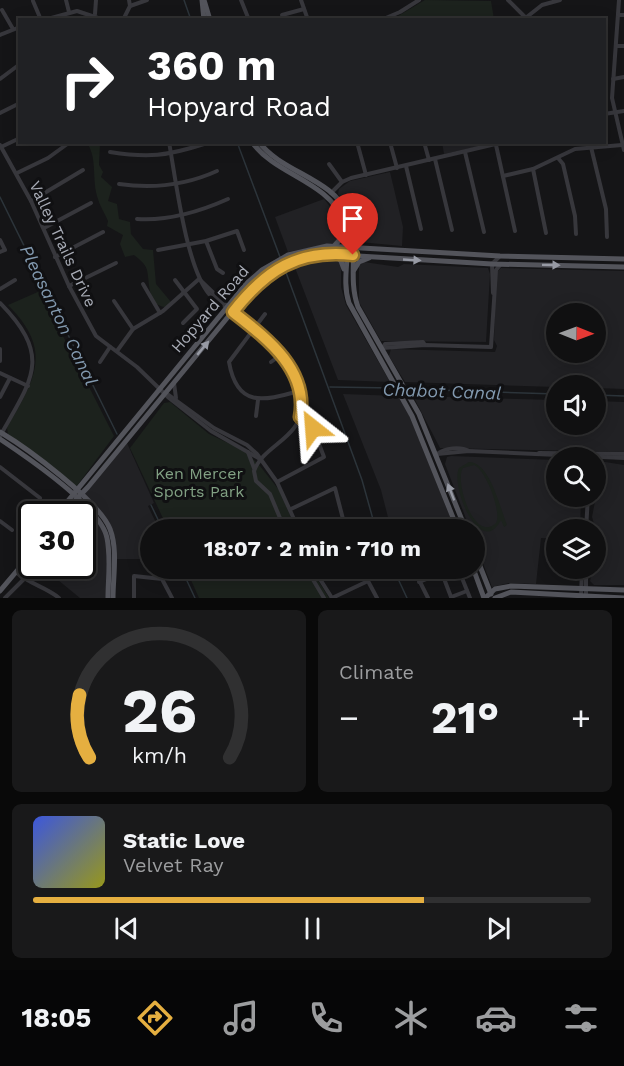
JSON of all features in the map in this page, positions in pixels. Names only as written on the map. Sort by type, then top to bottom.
[{"type":"main road","points":[[203,0],[204,18]]},
{"type":"main road","points":[[203,0],[209,18]]},
{"type":"main road","points":[[254,144],[267,159],[329,196],[342,216],[350,247]]},
{"type":"main road","points":[[261,144],[273,156],[329,196],[347,213],[353,290],[358,307],[430,457],[454,519]]},
{"type":"main road","points":[[334,246],[346,233]]},
{"type":"main road","name":"Hopyard Road","points":[[87,484],[160,388],[254,276],[288,255],[334,246],[500,256],[624,259]]},
{"type":"main road","points":[[333,253],[342,261],[350,303],[408,393],[437,454],[462,519]]},
{"type":"main road","name":"Hopyard Road","points":[[72,501],[251,289],[273,271],[290,262],[333,253],[492,264],[624,267]]},
{"type":"main road","points":[[345,273],[350,254]]},
{"type":"main road","points":[[353,272],[360,260],[375,257]]},
{"type":"main road","points":[[0,435],[70,485],[77,495]]},
{"type":"main road","points":[[0,435],[62,486],[84,501]]},
{"type":"main road","points":[[70,485],[87,484],[89,501]]},
{"type":"main road","points":[[62,486],[68,495],[69,501]]},
{"type":"main road","points":[[96,511],[105,519],[112,535],[113,598]]},
{"type":"main road","points":[[96,516],[107,537],[108,598]]},
{"type":"main road","points":[[0,591],[18,570]]},
{"type":"main road","points":[[485,578],[492,596]]},
{"type":"main road","points":[[477,579],[485,598],[511,586],[624,598]]},
{"type":"main road","points":[[583,594],[624,590]]},
{"type":"street","points":[[66,0],[69,12]]},
{"type":"street","points":[[95,14],[96,0]]},
{"type":"street","points":[[124,18],[130,6],[129,0]]},
{"type":"street","points":[[130,6],[147,0]]},
{"type":"street","points":[[241,0],[248,18]]},
{"type":"street","points":[[302,0],[307,18]]},
{"type":"street","points":[[386,18],[419,0]]},
{"type":"street","points":[[508,0],[525,18]]},
{"type":"street","points":[[527,18],[542,4],[560,0]]},
{"type":"street","points":[[503,176],[533,169],[575,149],[623,147],[615,113],[613,79],[619,0]]},
{"type":"street","points":[[33,1],[42,18]]},
{"type":"street","points":[[282,15],[304,9]]},
{"type":"street","points":[[2,10],[13,29]]},
{"type":"street","points":[[50,18],[69,12],[84,11],[101,18]]},
{"type":"street","points":[[618,15],[624,15]]},
{"type":"street","points":[[0,35],[18,28]]},
{"type":"street","points":[[616,46],[624,46]]},
{"type":"street","points":[[0,80],[18,66]]},
{"type":"street","points":[[613,79],[624,77]]},
{"type":"street","points":[[0,113],[18,104]]},
{"type":"street","points":[[606,114],[624,111]]},
{"type":"street","points":[[0,146],[18,139]]},
{"type":"street","points":[[17,173],[48,158],[67,144]]},
{"type":"street","points":[[169,144],[188,245],[199,279],[227,307],[282,354],[299,391],[300,417],[294,428],[260,459],[254,468]]},
{"type":"street","points":[[110,152],[144,157],[171,154],[204,144]]},
{"type":"street","points":[[358,144],[366,174]]},
{"type":"street","points":[[425,144],[429,160]]},
{"type":"street","points":[[329,196],[342,182],[366,174],[496,145],[515,231]]},
{"type":"street","name":"Valley Trails Drive","points":[[0,146],[31,201],[55,257],[91,330],[174,400]]},
{"type":"street","points":[[391,146],[397,168]]},
{"type":"street","points":[[591,147],[606,209],[607,237]]},
{"type":"street","points":[[465,152],[484,232]]},
{"type":"street","points":[[558,158],[563,164],[576,234]]},
{"type":"street","points":[[435,159],[452,230]]},
{"type":"street","points":[[328,164],[342,182]]},
{"type":"street","points":[[406,166],[421,229]]},
{"type":"street","points":[[533,169],[546,233]]},
{"type":"street","points":[[31,201],[83,170]]},
{"type":"street","points":[[120,184],[146,188],[177,183],[217,171]]},
{"type":"street","points":[[137,219],[148,220],[183,213],[228,200]]},
{"type":"street","points":[[44,228],[91,203]]},
{"type":"street","points":[[158,250],[206,241],[237,231],[244,250]]},
{"type":"street","points":[[55,257],[103,232]]},
{"type":"street","points":[[0,240],[5,250],[0,252]]},
{"type":"street","points":[[206,241],[217,269],[223,273]]},
{"type":"street","points":[[380,350],[425,345],[491,347],[492,264],[500,256]]},
{"type":"street","points":[[69,286],[116,262]]},
{"type":"street","points":[[493,293],[496,270],[502,264]]},
{"type":"street","points":[[117,351],[133,329],[160,313],[199,279]]},
{"type":"street","points":[[0,289],[15,280]]},
{"type":"street","points":[[175,280],[197,309],[183,323]]},
{"type":"street","points":[[143,284],[160,313]]},
{"type":"street","points":[[114,301],[133,329]]},
{"type":"street","points":[[0,303],[18,322],[32,350],[33,368],[28,386],[0,435]]},
{"type":"street","points":[[265,314],[229,362],[233,380],[246,396],[258,400],[299,391]]},
{"type":"street","points":[[100,362],[110,347]]},
{"type":"street","points":[[0,349],[0,361]]},
{"type":"street","points":[[271,362],[282,354]]},
{"type":"street","points":[[0,373],[28,386]]},
{"type":"street","points":[[0,398],[10,378]]},
{"type":"street","points":[[174,383],[174,400],[210,431],[260,459]]},
{"type":"street","points":[[159,400],[174,400],[214,428],[247,445],[277,482],[295,519]]},
{"type":"street","points":[[256,416],[258,400]]},
{"type":"street","points":[[277,482],[324,457],[313,428],[300,417]]},
{"type":"street","points":[[430,457],[442,450],[453,448],[469,451],[546,453]]},
{"type":"street","points":[[248,452],[256,481],[270,494],[280,519]]},
{"type":"street","points":[[606,456],[624,456]]},
{"type":"street","points":[[0,467],[40,498]]},
{"type":"street","points":[[291,509],[335,488],[343,519]]},
{"type":"street","points":[[0,521],[12,530]]},
{"type":"street","points":[[134,598],[134,576],[162,579],[172,598]]},
{"type":"street","points":[[5,598],[24,579],[48,589],[59,598]]},
{"type":"street","points":[[313,579],[324,598]]},
{"type":"street","points":[[321,579],[332,598],[368,581],[377,598]]},
{"type":"street","points":[[418,579],[428,598]]},
{"type":"street","points":[[419,582],[425,579]]},
{"type":"street","points":[[444,579],[450,598],[467,591]]},
{"type":"street","points":[[462,579],[470,598]]},
{"type":"street","points":[[583,594],[584,579]]},
{"type":"shaded area","points":[[442,144],[489,144],[444,154]]},
{"type":"shaded area","points":[[390,172],[403,227],[402,246],[360,242],[349,208],[338,194],[339,189],[350,181]]},
{"type":"shaded area","points":[[324,199],[336,214],[343,235],[336,243],[288,252],[275,217]]},
{"type":"shaded area","points":[[338,259],[341,264],[341,287],[346,305],[390,382],[338,380],[294,265]]},
{"type":"shaded area","points":[[364,262],[398,267],[404,264],[488,268],[490,274],[486,342],[381,341],[359,302],[359,266]]},
{"type":"shaded area","points":[[501,268],[624,271],[624,389],[606,388],[606,375],[546,375],[546,387],[405,382],[389,356],[391,349],[495,352],[497,346],[494,340],[496,273]]},
{"type":"shaded area","points":[[343,394],[398,396],[409,415],[451,519],[388,519],[381,490]]},
{"type":"shaded area","points":[[413,396],[546,400],[546,435],[606,435],[606,401],[624,402],[624,452],[606,452],[606,447],[546,447],[546,450],[440,448]]},
{"type":"shaded area","points":[[127,443],[154,503],[148,506],[154,519],[140,519],[140,559],[116,559],[111,527],[96,505],[96,501],[91,501],[83,495]]},
{"type":"shaded area","points":[[447,457],[546,460],[546,507],[581,507],[580,519],[546,519],[546,538],[541,538],[536,584],[509,583],[492,587],[485,569],[485,519],[466,519],[445,464]]},
{"type":"shaded area","points":[[606,462],[624,465],[624,585],[594,585],[590,581],[590,579],[606,579],[606,519],[593,519],[594,507],[606,507]]},
{"type":"shaded area","points":[[96,520],[106,538],[106,598],[80,598],[57,579],[96,579]]},
{"type":"green space","points":[[425,0],[491,1],[494,18],[395,18]]},
{"type":"green space","points":[[88,144],[100,144],[99,165],[103,172],[101,177],[112,187],[108,201],[117,204],[119,219],[130,222],[131,234],[143,249],[153,250],[156,284],[171,302],[165,307],[152,298],[145,265],[134,255],[125,257],[120,244],[123,235],[107,226],[108,221],[96,192]]},
{"type":"green space","points":[[40,291],[114,436],[76,487],[8,434],[7,428],[32,380],[35,351],[31,337],[22,321],[8,305]]},
{"type":"green space","name":"Ken Mercer Sports Park","points":[[170,402],[209,434],[245,451],[279,490],[292,519],[163,519],[130,448],[164,403]]},
{"type":"green space","points":[[469,462],[483,469],[493,487],[507,525],[504,527],[501,520],[493,530],[485,531],[485,526],[496,523],[497,510],[488,483],[479,468],[474,465],[463,468],[461,475],[464,496],[475,519],[472,519],[463,502],[457,477],[459,468]]},
{"type":"green space","points":[[190,579],[317,579],[329,598],[199,598]]},
{"type":"waterway","points":[[184,0],[190,18]]},
{"type":"waterway","points":[[238,144],[280,257]]},
{"type":"waterway","name":"Pleasanton Canal","points":[[0,197],[117,434]]},
{"type":"waterway","points":[[284,267],[362,480],[373,519]]},
{"type":"waterway","name":"Chabot Canal","points":[[330,387],[394,388]]},
{"type":"waterway","name":"Chabot Canal","points":[[407,389],[546,394]]},
{"type":"waterway","name":"Chabot Canal","points":[[606,395],[624,396]]},
{"type":"waterway","name":"Pleasanton Canal","points":[[151,505],[158,519]]},
{"type":"waterway","name":"Pleasanton Canal","points":[[186,579],[195,598]]},
{"type":"waterway","points":[[398,579],[407,598]]},
{"type":"route","points":[[313,428],[300,417],[299,391],[287,361],[276,347],[233,312],[258,282],[290,262],[326,254],[353,255]]}]
